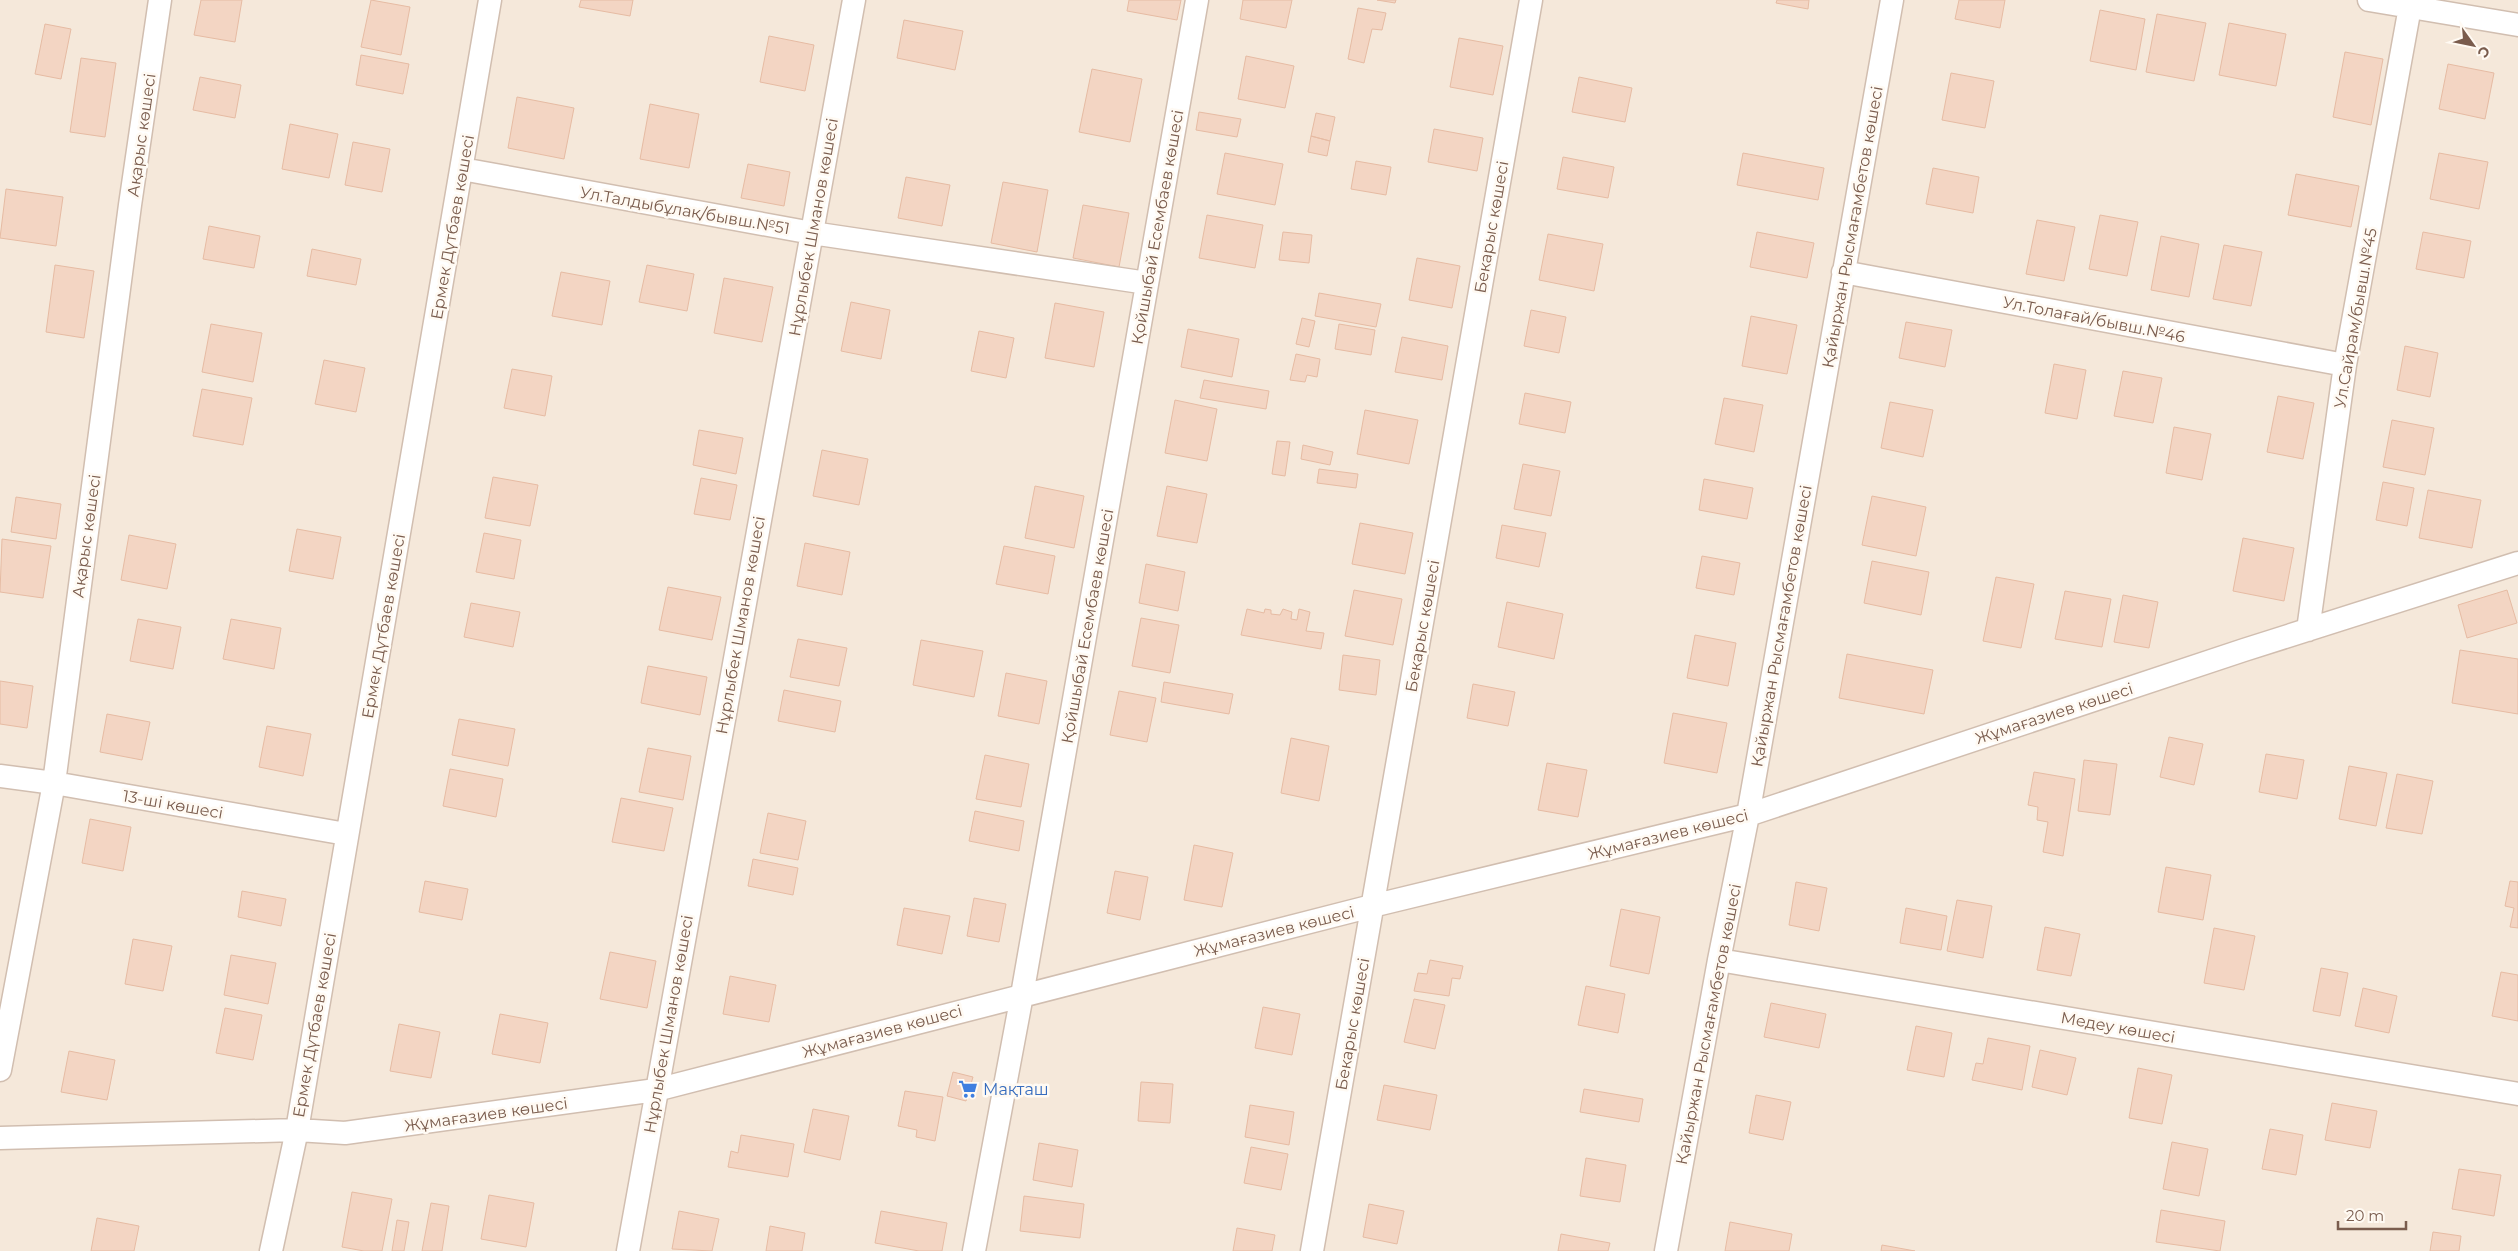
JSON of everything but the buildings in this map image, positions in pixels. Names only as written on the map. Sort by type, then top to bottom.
[{"type":"street","name":"Ақарыс көшесi","points":[[0,1070],[54,783],[129,214],[160,0]]},
{"type":"street","name":"Ермек Дүтбаев көшесi","points":[[271,1251],[296,1130],[490,0]]},
{"type":"street","name":"Нұрлыбек Шманов көшесі","points":[[628,1251],[854,0]]},
{"type":"street","name":"Қойшыбай Есембаев көшесі","points":[[974,1251],[1022,995],[1197,0]]},
{"type":"street","name":"Бекарыс көшесі","points":[[1312,1251],[1531,0]]},
{"type":"street","name":"Қайыржан Рысмағамбетов көшесі","points":[[1666,1251],[1719,960],[1748,815],[1892,0]]},
{"type":"street","points":[[2369,0],[2518,25]]},
{"type":"street","name":"Ул.Сайрам/бывш.№45","points":[[2308,630],[2345,365],[2410,7]]},
{"type":"street","name":"Ул.Талдыбұлақ/бывш.№51","points":[[462,168],[812,233],[1147,283]]},
{"type":"street","name":"Ул.Толағай/бывш.№46","points":[[1843,272],[2345,365]]},
{"type":"street","name":"Жұмағазиев көшесі","points":[[0,1138],[296,1130],[345,1134],[656,1090],[1372,906],[1748,815],[2308,630],[2518,563]]},
{"type":"street","name":"13-ші көшесi","points":[[0,776],[54,783],[346,834]]},
{"type":"street","name":"Медеу көшесі","points":[[1719,960],[2518,1094]]},
{"type":"shaded area","points":[[0,0],[2518,0],[2518,1251],[0,1251]]},
{"type":"place","name":"Мақташ","points":[[968,1089]]}]
